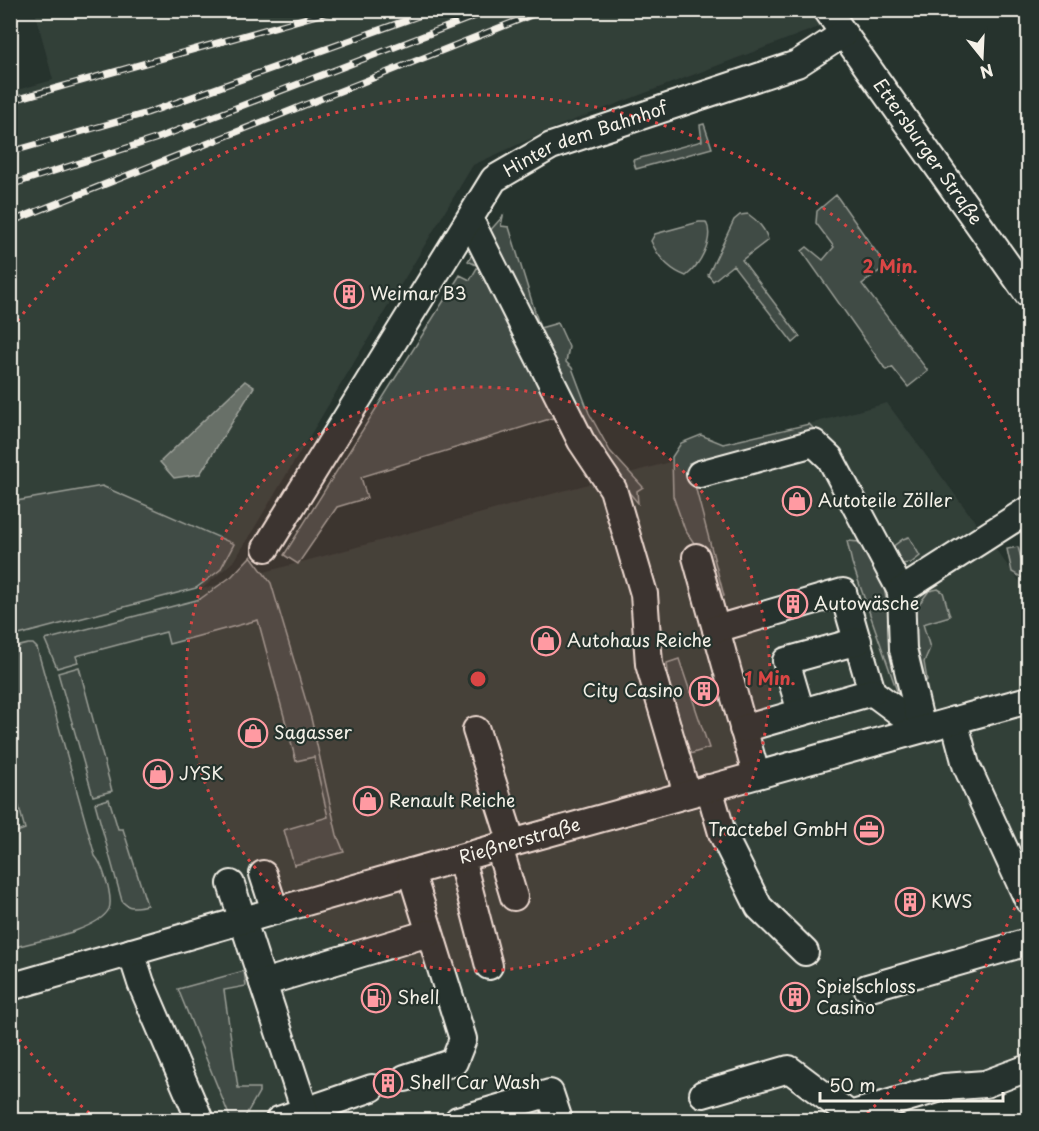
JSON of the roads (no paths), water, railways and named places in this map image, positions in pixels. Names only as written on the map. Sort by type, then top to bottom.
[{"type":"street","name":"Ettersburger Straße","points":[[827,10],[1029,294]]},
{"type":"street","name":"Hinter dem Bahnhof","points":[[266,548],[494,179],[551,147],[797,64],[843,34]]},
{"type":"street","points":[[470,220],[580,441],[613,489],[644,594],[649,664],[698,791],[759,907],[805,952]]},
{"type":"street","points":[[700,474],[814,443],[830,458],[901,591],[903,649],[922,729]]},
{"type":"street","points":[[901,591],[1029,510]]},
{"type":"street","points":[[696,557],[756,774]]},
{"type":"street","points":[[716,629],[843,592],[872,692],[922,729]]},
{"type":"street","points":[[801,712],[786,661],[858,640]]},
{"type":"street","points":[[743,729],[872,692]]},
{"type":"street","name":"Rießnerstraße","points":[[10,987],[756,774],[1029,700]]},
{"type":"street","points":[[954,720],[966,765],[1029,900]]},
{"type":"street","points":[[476,730],[505,845],[513,897]]},
{"type":"street","points":[[461,858],[489,966]]},
{"type":"street","points":[[405,1078],[454,1062],[464,1039],[411,872]]},
{"type":"street","points":[[263,874],[275,911]]},
{"type":"street","points":[[231,884],[305,1111]]},
{"type":"street","points":[[263,982],[429,933]]},
{"type":"street","points":[[867,988],[1029,942]]},
{"type":"street","points":[[131,952],[141,983],[200,1120]]},
{"type":"street","points":[[703,1094],[789,1069],[850,1115],[944,1087],[985,1084],[1029,1068]]},
{"type":"street","points":[[279,1120],[372,1088]]},
{"type":"street","points":[[458,1120],[550,1093],[558,1120]]},
{"type":"tunnel","points":[[372,1088],[405,1078]]},
{"type":"railway","points":[[10,101],[335,10]]},
{"type":"railway","points":[[10,152],[147,113],[435,10]]},
{"type":"railway","points":[[10,185],[155,139],[491,10]]},
{"type":"railway","points":[[10,222],[544,10]]},
{"type":"place","name":"Weimar B3","points":[[349,294]]},
{"type":"place","name":"Autoteile Zöller","points":[[797,501]]},
{"type":"place","name":"Autowäsche","points":[[793,604]]},
{"type":"place","name":"Autohaus Reiche","points":[[546,641]]},
{"type":"place","name":"City Casino","points":[[704,691]]},
{"type":"place","name":"Sagasser","points":[[253,733]]},
{"type":"place","name":"JYSK","points":[[158,774]]},
{"type":"place","name":"Renault Reiche","points":[[368,801]]},
{"type":"place","name":"Tractebel GmbH","points":[[869,830]]},
{"type":"place","name":"KWS","points":[[910,902]]},
{"type":"place","name":"Spielschloss Casino","points":[[795,997]]},
{"type":"place","name":"Shell","points":[[376,998]]},
{"type":"place","name":"Shell Car Wash","points":[[388,1083]]}]
